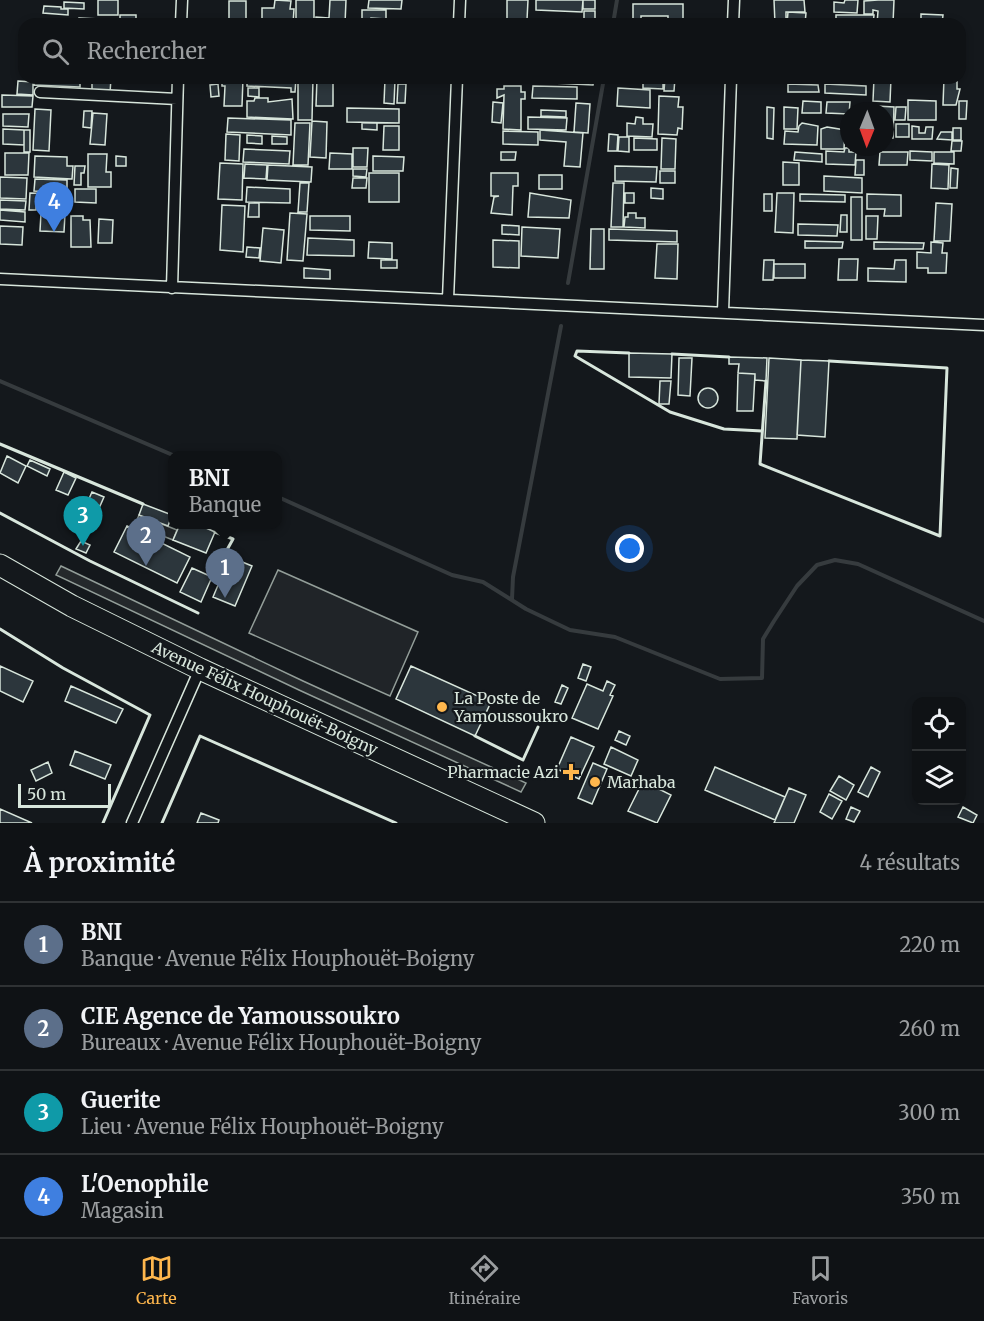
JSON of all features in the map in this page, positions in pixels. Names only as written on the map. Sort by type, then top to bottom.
[{"type":"highway","name":"Avenue Félix Houphouët-Boigny","points":[[0,565],[72,606],[200,669],[531,823]]},
{"type":"street","points":[[181,18],[182,0]]},
{"type":"street","points":[[459,18],[460,0]]},
{"type":"street","points":[[733,18],[734,0]]},
{"type":"street","points":[[172,288],[178,84]]},
{"type":"street","points":[[448,299],[457,84]]},
{"type":"street","points":[[723,312],[731,84]]},
{"type":"street","points":[[40,92],[177,99]]},
{"type":"street","points":[[0,279],[984,325]]},
{"type":"street","points":[[132,823],[200,669]]},
{"type":"shaded area","points":[[139,515],[168,526],[168,529],[177,530],[173,540],[135,525]]},
{"type":"shaded area","points":[[61,566],[303,681],[526,783],[521,792],[299,690],[56,575]]},
{"type":"shaded area","points":[[278,570],[418,632],[390,696],[249,633]]},
{"type":"building","points":[[98,0],[118,0],[118,15],[98,15]]},
{"type":"building","points":[[275,0],[291,1],[290,9],[294,9],[293,18],[262,18],[262,8],[274,8]]},
{"type":"building","points":[[296,0],[314,0],[314,18],[296,18]]},
{"type":"building","points":[[330,0],[346,0],[345,18],[329,18]]},
{"type":"building","points":[[369,0],[402,0],[401,9],[368,8]]},
{"type":"building","points":[[507,0],[528,0],[527,18],[507,18]]},
{"type":"building","points":[[536,0],[583,0],[582,12],[536,10]]},
{"type":"building","points":[[583,0],[595,0],[595,9],[583,9]]},
{"type":"building","points":[[774,0],[804,0],[805,12],[786,12],[786,18],[775,18]]},
{"type":"building","points":[[845,0],[858,0],[857,13],[834,12],[834,2],[844,3]]},
{"type":"building","points":[[894,0],[893,18],[877,18],[878,11],[873,10],[873,14],[864,14],[864,1]]},
{"type":"building","points":[[229,1],[246,1],[246,18],[229,18]]},
{"type":"building","points":[[64,2],[84,3],[84,9],[64,8]]},
{"type":"building","points":[[633,4],[683,4],[683,18],[641,16],[641,18],[633,18]]},
{"type":"building","points":[[44,6],[68,9],[68,15],[43,13]]},
{"type":"building","points":[[362,10],[386,10],[386,18],[362,18]]},
{"type":"building","points":[[584,11],[595,11],[595,18],[584,18]]},
{"type":"building","points":[[788,12],[806,13],[806,18],[788,18]]},
{"type":"building","points":[[921,14],[943,15],[943,18],[921,18]]},
{"type":"building","points":[[120,15],[136,15],[136,18],[120,18]]},
{"type":"building","points":[[836,15],[874,15],[874,18],[836,18]]},
{"type":"building","points":[[18,81],[18,84],[33,84],[33,95],[17,94]]},
{"type":"building","points":[[80,84],[80,87],[34,85]]},
{"type":"building","points":[[92,84],[111,84],[110,93],[92,93]]},
{"type":"building","points":[[218,84],[219,96],[211,97],[210,85]]},
{"type":"building","points":[[222,84],[243,84],[242,106],[224,106],[225,86]]},
{"type":"building","points":[[247,84],[296,84],[295,92],[291,92],[291,88],[247,86]]},
{"type":"building","points":[[298,84],[313,84],[312,120],[298,120]]},
{"type":"building","points":[[317,84],[333,84],[333,106],[316,106]]},
{"type":"building","points":[[385,84],[395,84],[394,104],[384,103]]},
{"type":"building","points":[[398,84],[406,84],[405,103],[397,103]]},
{"type":"building","points":[[643,84],[663,84],[663,89],[643,88]]},
{"type":"building","points":[[665,84],[675,84],[674,91],[664,91]]},
{"type":"building","points":[[788,84],[818,85],[819,92],[788,92]]},
{"type":"building","points":[[825,84],[866,86],[866,95],[825,93]]},
{"type":"building","points":[[874,84],[891,84],[890,102],[873,101]]},
{"type":"building","points":[[944,84],[957,84],[957,89],[960,89],[956,105],[943,105]]},
{"type":"building","points":[[504,86],[521,86],[521,92],[525,92],[525,99],[521,99],[521,130],[503,129],[504,95],[497,98],[497,89],[504,89]]},
{"type":"building","points":[[533,86],[577,87],[577,99],[532,98]]},
{"type":"building","points":[[248,88],[259,88],[259,97],[248,96]]},
{"type":"building","points":[[618,88],[650,90],[650,108],[617,106]]},
{"type":"building","points":[[2,95],[33,96],[32,107],[2,107]]},
{"type":"building","points":[[659,96],[679,97],[678,107],[683,107],[682,129],[678,128],[677,135],[658,134]]},
{"type":"building","points":[[255,98],[268,98],[268,102],[292,99],[293,119],[247,117],[247,101],[254,101]]},
{"type":"building","points":[[908,100],[936,101],[936,120],[908,120]]},
{"type":"building","points":[[803,101],[821,102],[821,113],[802,113]]},
{"type":"building","points":[[959,101],[967,101],[966,119],[959,119]]},
{"type":"building","points":[[493,102],[503,103],[501,123],[492,122]]},
{"type":"building","points":[[827,102],[840,102],[840,114],[826,113]]},
{"type":"building","points":[[576,103],[590,104],[588,133],[574,132]]},
{"type":"building","points":[[767,107],[774,108],[773,139],[767,138]]},
{"type":"building","points":[[784,107],[798,108],[797,129],[784,129]]},
{"type":"building","points":[[896,107],[906,107],[905,120],[895,120]]},
{"type":"building","points":[[347,108],[399,109],[399,123],[347,122]]},
{"type":"building","points":[[35,109],[51,110],[49,151],[33,150]]},
{"type":"building","points":[[541,110],[566,111],[566,117],[541,116]]},
{"type":"building","points":[[84,111],[92,111],[91,128],[83,127]]},
{"type":"building","points":[[93,113],[107,114],[105,145],[90,144]]},
{"type":"building","points":[[3,114],[29,114],[28,127],[3,126]]},
{"type":"building","points":[[528,117],[567,118],[566,130],[528,129]]},
{"type":"building","points":[[636,117],[643,118],[643,124],[653,124],[652,137],[627,136],[627,123],[635,124]]},
{"type":"building","points":[[228,118],[291,120],[291,135],[227,132]]},
{"type":"building","points":[[312,121],[327,122],[326,158],[310,157]]},
{"type":"building","points":[[295,123],[310,123],[308,165],[293,165]]},
{"type":"building","points":[[362,123],[377,123],[377,130],[362,129]]},
{"type":"building","points":[[802,123],[818,126],[817,145],[784,144],[785,131],[798,132]]},
{"type":"building","points":[[896,124],[909,124],[909,137],[896,137]]},
{"type":"building","points":[[384,126],[399,126],[399,150],[383,150]]},
{"type":"building","points":[[912,126],[919,127],[919,133],[925,133],[926,127],[933,127],[932,139],[912,139]]},
{"type":"building","points":[[827,127],[840,129],[840,149],[821,149],[821,129]]},
{"type":"building","points":[[953,128],[961,128],[961,140],[953,140]]},
{"type":"building","points":[[3,129],[24,130],[24,145],[3,144]]},
{"type":"building","points":[[24,130],[30,130],[30,152],[24,152]]},
{"type":"building","points":[[540,130],[583,133],[580,167],[564,166],[566,142],[540,140]]},
{"type":"building","points":[[503,131],[538,132],[538,145],[503,144]]},
{"type":"building","points":[[941,132],[952,132],[952,140],[937,139]]},
{"type":"building","points":[[226,134],[240,135],[239,161],[225,160]]},
{"type":"building","points":[[609,134],[618,135],[617,151],[608,151]]},
{"type":"building","points":[[247,135],[262,136],[262,144],[247,143]]},
{"type":"building","points":[[272,136],[287,137],[287,144],[272,144]]},
{"type":"building","points":[[619,137],[629,137],[629,152],[618,151]]},
{"type":"building","points":[[634,138],[657,139],[657,150],[634,150]]},
{"type":"building","points":[[662,138],[676,139],[675,169],[661,169]]},
{"type":"building","points":[[952,141],[962,141],[961,151],[951,151]]},
{"type":"building","points":[[353,148],[368,148],[367,167],[353,167]]},
{"type":"building","points":[[244,149],[290,151],[289,164],[243,162]]},
{"type":"building","points":[[826,151],[840,152],[840,156],[856,156],[855,165],[826,164]]},
{"type":"building","points":[[910,151],[932,152],[932,161],[910,160]]},
{"type":"building","points":[[501,152],[516,152],[515,160],[501,160]]},
{"type":"building","points":[[795,152],[822,154],[822,162],[794,160]]},
{"type":"building","points":[[894,152],[908,152],[907,165],[879,165],[880,156],[894,156]]},
{"type":"building","points":[[934,152],[954,152],[954,164],[934,163]]},
{"type":"building","points":[[5,153],[29,153],[28,175],[5,175]]},
{"type":"building","points":[[330,153],[352,154],[352,169],[329,169]]},
{"type":"building","points":[[88,154],[107,154],[106,172],[111,172],[111,187],[88,187]]},
{"type":"building","points":[[35,156],[67,157],[67,166],[73,166],[72,179],[34,177]]},
{"type":"building","points":[[116,156],[126,157],[126,166],[116,166]]},
{"type":"building","points":[[373,156],[404,157],[403,171],[373,171]]},
{"type":"building","points":[[856,160],[864,160],[864,175],[855,175]]},
{"type":"building","points":[[783,162],[799,163],[799,185],[783,185]]},
{"type":"building","points":[[220,163],[243,164],[242,200],[218,199]]},
{"type":"building","points":[[245,164],[267,165],[266,179],[244,178]]},
{"type":"building","points":[[932,164],[949,165],[948,189],[931,188]]},
{"type":"building","points":[[268,165],[312,167],[311,182],[267,180]]},
{"type":"building","points":[[75,166],[85,166],[84,173],[81,173],[81,185],[74,185]]},
{"type":"building","points":[[615,166],[657,167],[656,182],[615,181]]},
{"type":"building","points":[[951,168],[958,169],[957,188],[950,188]]},
{"type":"building","points":[[353,169],[367,169],[366,177],[353,176]]},
{"type":"building","points":[[660,171],[675,171],[675,183],[660,183]]},
{"type":"building","points":[[369,173],[399,173],[399,202],[369,202]]},
{"type":"building","points":[[491,173],[518,173],[518,186],[513,186],[512,215],[491,213],[494,197],[499,196],[491,196]]},
{"type":"building","points":[[539,175],[562,175],[562,189],[539,189]]},
{"type":"building","points":[[824,176],[862,178],[862,193],[824,191]]},
{"type":"building","points":[[0,177],[27,178],[26,199],[0,198]]},
{"type":"building","points":[[353,178],[367,178],[366,188],[352,188]]},
{"type":"building","points":[[35,179],[67,180],[67,193],[34,191]]},
{"type":"building","points":[[300,183],[309,183],[307,212],[298,212]]},
{"type":"building","points":[[613,183],[624,183],[623,227],[611,227]]},
{"type":"building","points":[[247,187],[290,189],[290,203],[246,202]]},
{"type":"building","points":[[651,188],[663,189],[663,199],[651,198]]},
{"type":"building","points":[[75,189],[96,189],[96,203],[75,202]]},
{"type":"building","points":[[30,193],[61,194],[61,203],[36,202],[36,210],[29,210]]},
{"type":"building","points":[[530,193],[571,200],[569,218],[528,217]]},
{"type":"building","points":[[625,193],[634,193],[634,203],[625,203]]},
{"type":"building","points":[[777,193],[794,193],[793,233],[775,232]]},
{"type":"building","points":[[764,194],[772,194],[772,211],[764,211]]},
{"type":"building","points":[[800,194],[845,195],[845,202],[800,201]]},
{"type":"building","points":[[867,194],[901,195],[901,216],[884,216],[885,209],[867,209]]},
{"type":"building","points":[[851,197],[862,197],[862,240],[851,240]]},
{"type":"building","points":[[0,200],[26,201],[25,210],[0,209]]},
{"type":"building","points":[[249,203],[259,203],[259,217],[248,217]]},
{"type":"building","points":[[936,203],[952,204],[950,241],[934,241]]},
{"type":"building","points":[[57,204],[66,204],[66,213],[41,212],[41,205],[57,206]]},
{"type":"building","points":[[222,205],[245,206],[243,252],[220,250]]},
{"type":"building","points":[[0,210],[25,212],[25,222],[0,220]]},
{"type":"building","points":[[41,213],[65,214],[64,232],[40,231]]},
{"type":"building","points":[[290,213],[307,214],[303,261],[287,260]]},
{"type":"building","points":[[628,213],[636,213],[636,218],[645,218],[645,228],[624,227]]},
{"type":"building","points":[[841,215],[847,215],[847,232],[840,232]]},
{"type":"building","points":[[71,216],[83,216],[83,220],[90,220],[91,247],[71,247]]},
{"type":"building","points":[[310,216],[350,216],[350,231],[310,230]]},
{"type":"building","points":[[866,216],[878,216],[877,239],[866,239]]},
{"type":"building","points":[[99,219],[113,220],[112,243],[98,243]]},
{"type":"building","points":[[798,224],[838,225],[837,236],[798,235]]},
{"type":"building","points":[[502,225],[519,226],[519,235],[502,234]]},
{"type":"building","points":[[0,226],[23,227],[22,245],[0,244]]},
{"type":"building","points":[[522,227],[560,229],[558,258],[521,256]]},
{"type":"building","points":[[263,228],[284,230],[281,263],[260,261]]},
{"type":"building","points":[[591,229],[604,229],[604,269],[590,269]]},
{"type":"building","points":[[609,229],[677,231],[677,242],[609,240]]},
{"type":"building","points":[[308,238],[354,240],[354,256],[307,255]]},
{"type":"building","points":[[493,240],[519,241],[519,268],[493,267]]},
{"type":"building","points":[[805,241],[843,242],[842,248],[805,248]]},
{"type":"building","points":[[369,242],[392,243],[392,259],[368,258]]},
{"type":"building","points":[[874,242],[924,243],[923,249],[874,249]]},
{"type":"building","points":[[931,242],[943,243],[942,253],[947,253],[946,273],[928,273],[928,268],[917,268],[917,252],[931,253]]},
{"type":"building","points":[[657,244],[678,244],[677,279],[655,278]]},
{"type":"building","points":[[247,247],[260,248],[259,258],[246,257]]},
{"type":"building","points":[[839,259],[858,259],[857,280],[838,280]]},
{"type":"building","points":[[381,260],[397,260],[397,268],[381,268]]},
{"type":"building","points":[[764,260],[774,260],[773,280],[763,280]]},
{"type":"building","points":[[895,260],[906,260],[906,282],[868,281],[868,268],[894,269]]},
{"type":"building","points":[[774,264],[805,264],[805,278],[774,278]]},
{"type":"building","points":[[304,268],[330,270],[330,279],[304,278]]},
{"type":"building","points":[[629,353],[672,354],[671,378],[629,377]]},
{"type":"building","points":[[729,357],[767,358],[766,381],[755,380],[755,374],[738,373],[739,364],[729,364]]},
{"type":"building","points":[[679,358],[692,358],[690,396],[678,395]]},
{"type":"building","points":[[769,358],[801,360],[797,439],[765,438]]},
{"type":"building","points":[[801,360],[829,361],[825,437],[797,435]]},
{"type":"building","points":[[738,373],[755,374],[753,411],[737,411]]},
{"type":"building","points":[[660,381],[671,381],[669,404],[659,404]]},
{"type":"building","points":[[708,388],[715,391],[718,398],[715,405],[708,408],[701,405],[698,398],[701,391]]},
{"type":"building","points":[[7,456],[26,466],[18,483],[0,473]]},
{"type":"building","points":[[30,460],[50,469],[47,476],[27,466]]},
{"type":"building","points":[[64,472],[76,478],[68,495],[56,490]]},
{"type":"building","points":[[92,492],[104,497],[100,506],[88,501]]},
{"type":"building","points":[[143,504],[168,513],[168,526],[139,515]]},
{"type":"building","points":[[127,526],[190,557],[177,583],[114,552]]},
{"type":"building","points":[[178,529],[208,529],[215,532],[206,553],[173,540]]},
{"type":"building","points":[[81,541],[90,545],[86,553],[76,549]]},
{"type":"building","points":[[230,557],[252,566],[235,606],[213,597]]},
{"type":"building","points":[[192,568],[212,577],[201,602],[180,592]]},
{"type":"building","points":[[583,664],[591,667],[586,681],[578,678]]},
{"type":"building","points":[[0,666],[33,681],[23,702],[0,691]]},
{"type":"building","points":[[411,666],[491,702],[475,736],[396,699]]},
{"type":"building","points":[[607,681],[615,685],[610,695],[613,696],[598,729],[572,718],[587,684],[603,691]]},
{"type":"building","points":[[562,685],[568,688],[561,704],[555,702]]},
{"type":"building","points":[[71,686],[123,709],[116,723],[65,701]]},
{"type":"building","points":[[619,731],[630,736],[626,745],[615,740]]},
{"type":"building","points":[[571,737],[594,747],[579,779],[557,769]]},
{"type":"building","points":[[611,747],[638,760],[631,776],[604,764]]},
{"type":"building","points":[[75,751],[111,765],[105,779],[70,765]]},
{"type":"building","points":[[48,762],[52,773],[36,781],[31,770]]},
{"type":"building","points":[[593,763],[607,769],[592,804],[578,798]]},
{"type":"building","points":[[715,767],[785,797],[775,820],[705,790]]},
{"type":"building","points":[[871,767],[880,772],[868,797],[858,792]]},
{"type":"building","points":[[839,776],[854,785],[846,800],[830,791]]},
{"type":"building","points":[[643,781],[671,795],[657,823],[628,811]]},
{"type":"building","points":[[789,788],[806,795],[794,823],[774,823]]},
{"type":"building","points":[[829,794],[842,801],[832,819],[820,812]]},
{"type":"building","points":[[851,807],[860,811],[854,822],[846,819]]},
{"type":"building","points":[[963,807],[977,815],[973,823],[958,817]]},
{"type":"building","points":[[0,809],[32,823],[0,823]]},
{"type":"building","points":[[201,813],[219,820],[218,823],[197,823]]},
{"type":"waterway","points":[[614,18],[617,0]]},
{"type":"waterway","points":[[568,283],[603,84]]},
{"type":"waterway","points":[[512,599],[513,577],[561,326]]},
{"type":"waterway","points":[[0,381],[168,453]]},
{"type":"waterway","points":[[282,499],[452,575],[483,582],[526,609],[570,630],[615,637],[720,679],[762,678],[763,639],[774,621],[797,586],[817,565],[835,560],[858,564],[984,621]]},
{"type":"wall","points":[[629,353],[577,351],[575,356],[670,412],[724,429],[762,431]]},
{"type":"wall","points":[[672,354],[729,357]]},
{"type":"wall","points":[[766,381],[760,464],[940,536],[947,368],[829,361]]},
{"type":"wall","points":[[0,444],[143,504]]},
{"type":"wall","points":[[0,513],[90,561],[198,613]]},
{"type":"wall","points":[[212,577],[233,539],[215,532]]},
{"type":"wall","points":[[0,629],[63,668],[150,715],[103,823]]},
{"type":"wall","points":[[475,736],[523,760],[538,727]]},
{"type":"wall","points":[[162,823],[200,736],[396,823]]},
{"type":"place","name":"L'Oenophile","points":[[54,232]]},
{"type":"place","name":"Guerite","points":[[83,546]]},
{"type":"place","name":"CIE Agence de Yamoussoukro","points":[[146,566]]},
{"type":"place","name":"BNI","points":[[225,598]]},
{"type":"place","name":"La Poste de Yamoussoukro","points":[[442,707]]},
{"type":"place","name":"Pharmacie Azi","points":[[571,772]]},
{"type":"place","name":"Marhaba","points":[[595,782]]}]
